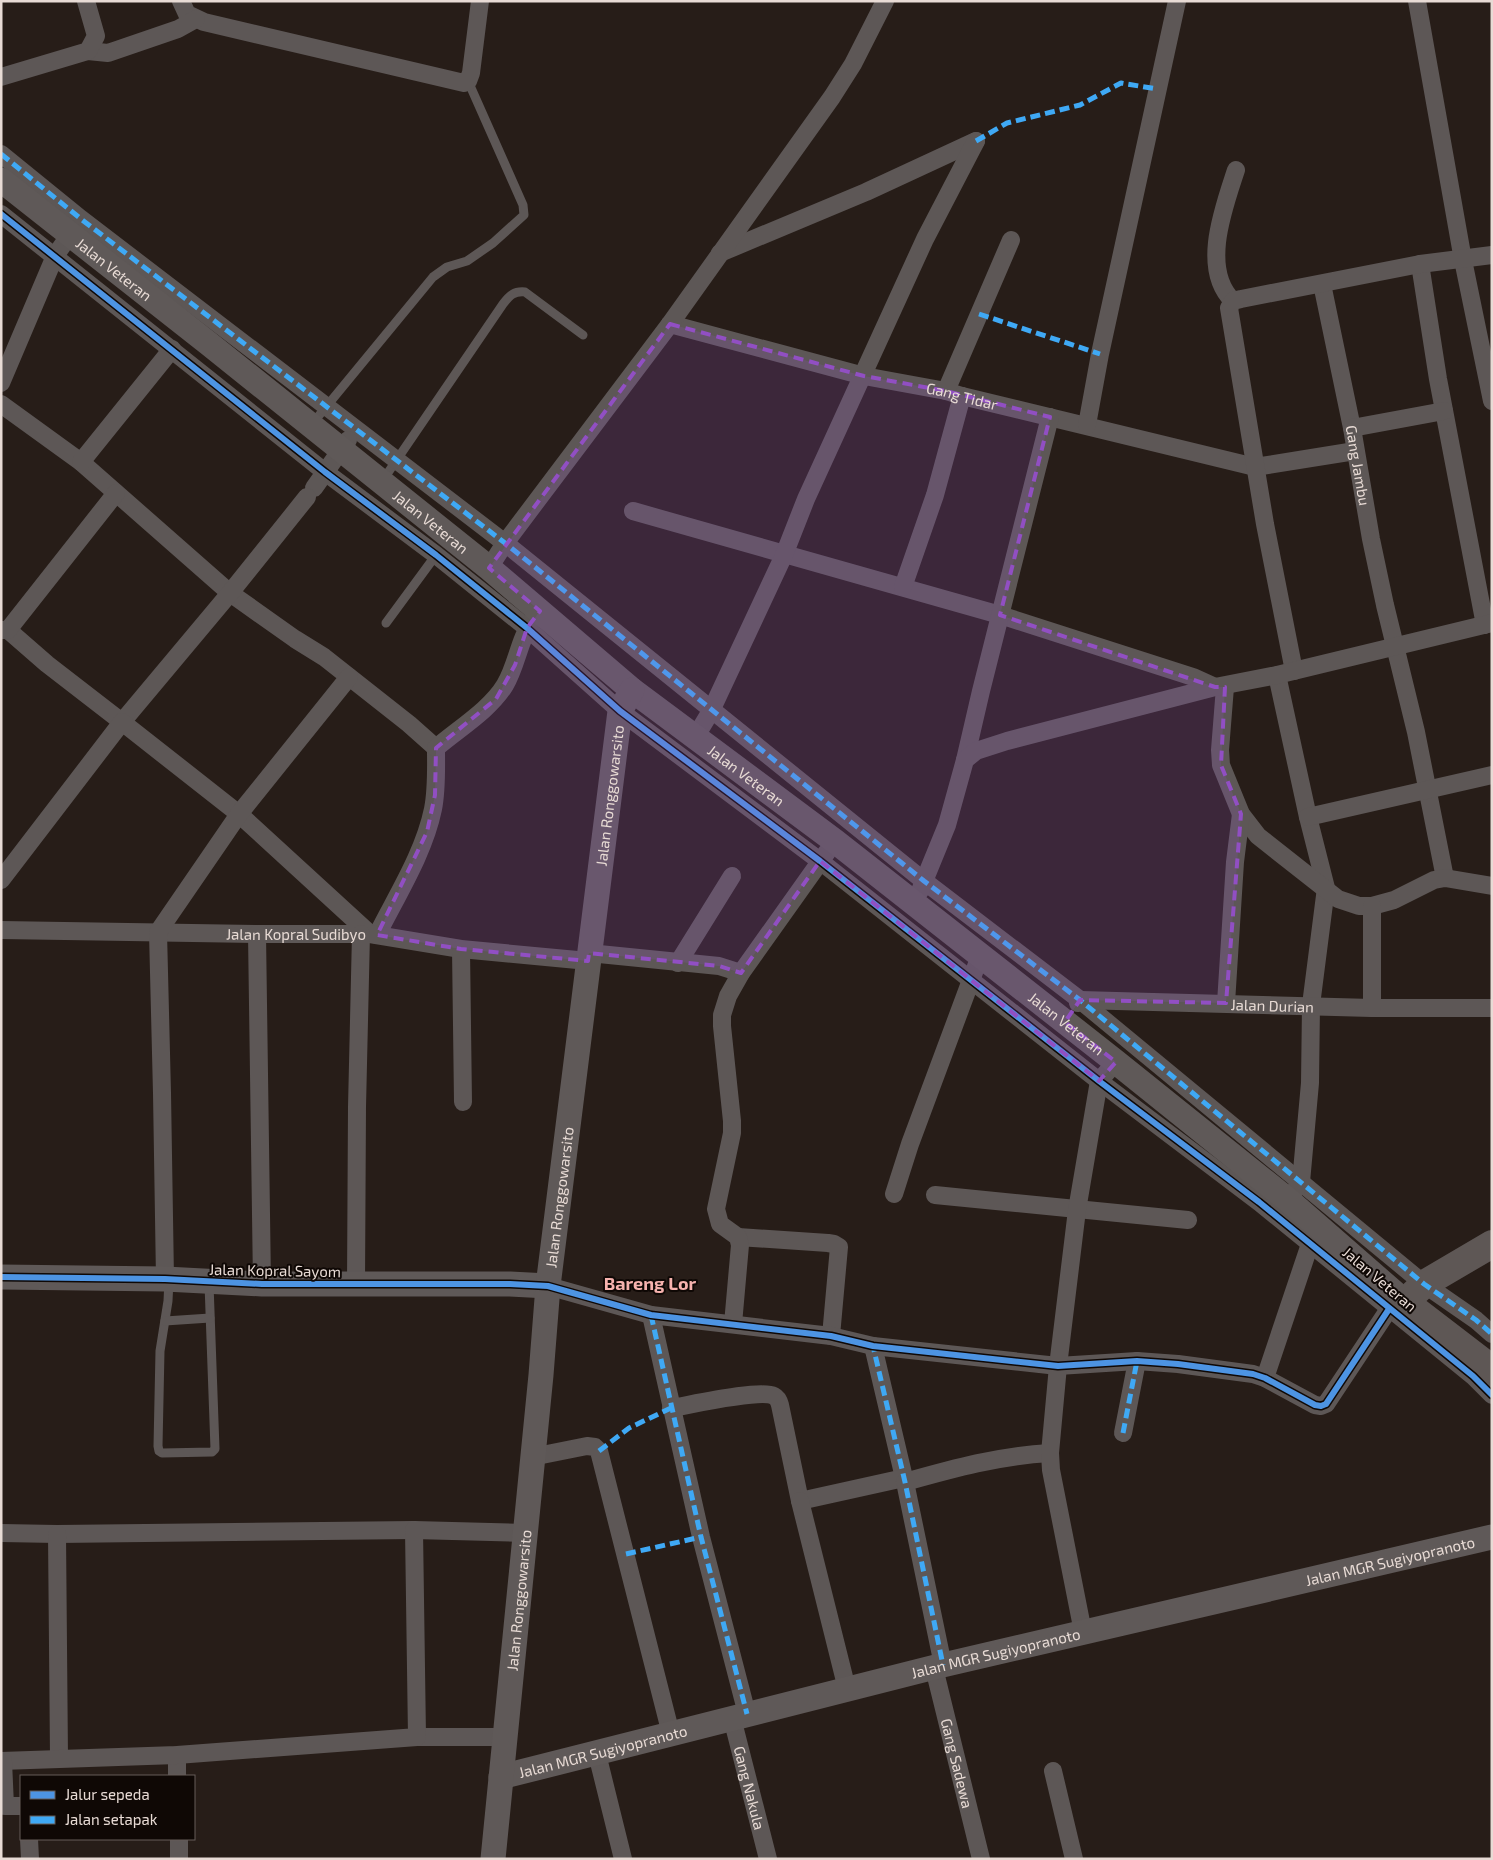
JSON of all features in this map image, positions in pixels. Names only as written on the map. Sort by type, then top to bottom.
[{"type":"main road","points":[[1406,1298],[1492,1244]]},
{"type":"main road","name":"Jalan Veteran","points":[[1406,1298],[1492,1369]]},
{"type":"street","points":[[86,1],[96,36],[88,51]]},
{"type":"street","points":[[181,1],[187,14],[196,19],[464,83],[468,81],[471,73],[480,1]]},
{"type":"street","points":[[489,568],[505,543],[670,324],[832,98],[853,64],[885,1]]},
{"type":"street","points":[[1087,425],[1108,316],[1177,1]]},
{"type":"street","points":[[1417,1],[1463,260],[1492,401]]},
{"type":"street","points":[[1,77],[88,51],[108,53],[178,29],[196,19]]},
{"type":"street","points":[[696,736],[711,711],[784,555],[806,499],[864,376],[925,239],[976,141],[866,192],[720,253]]},
{"type":"street","points":[[1,154],[75,227],[327,408],[505,543],[924,881],[1080,1000],[1288,1200],[1310,1244],[1406,1298],[1476,1320],[1492,1334]]},
{"type":"street","points":[[1233,301],[1227,296],[1220,277],[1217,264],[1217,240],[1218,226],[1236,170]]},
{"type":"street","name":"Jalan Veteran","points":[[1,180],[75,227],[208,343],[489,568],[533,620],[696,736],[836,842],[1116,1062],[1288,1200],[1406,1298]]},
{"type":"street","points":[[1,214],[325,472],[436,555],[533,620],[620,711],[820,860],[1099,1081],[1288,1200]]},
{"type":"street","points":[[1,383],[54,256],[75,227]]},
{"type":"street","points":[[903,587],[935,495],[954,393],[1011,240]]},
{"type":"street","points":[[1288,1200],[1310,1083],[1311,1005],[1326,888],[1308,817],[1229,308],[1233,301],[1420,264],[1492,255]]},
{"type":"street","points":[[965,760],[976,751],[1007,741],[1220,687],[1488,624],[1438,379],[1420,264]]},
{"type":"street","name":"Gang Jambu","points":[[1322,284],[1352,428],[1383,596],[1428,790],[1445,878]]},
{"type":"street","name":"Gang Tidar","points":[[670,324],[864,376],[954,393],[1255,467]]},
{"type":"street","points":[[81,462],[172,349]]},
{"type":"street","points":[[1,404],[81,462],[230,593],[324,658],[409,724],[436,748],[435,796],[426,832],[416,858],[369,934],[357,1107],[356,1284]]},
{"type":"street","points":[[1352,428],[1444,410]]},
{"type":"street","points":[[914,904],[947,825],[965,760],[1050,417]]},
{"type":"street","points":[[1,880],[122,722],[230,593],[310,493],[356,430]]},
{"type":"street","points":[[1255,467],[1355,451]]},
{"type":"street","points":[[116,493],[5,630],[239,814],[369,934]]},
{"type":"street","points":[[632,511],[1000,615],[1220,687]]},
{"type":"street","points":[[436,748],[496,699],[515,665],[533,620]]},
{"type":"street","points":[[167,1280],[158,932],[239,814],[349,677]]},
{"type":"street","points":[[1220,687],[1220,750],[1222,765],[1241,814],[1258,836],[1338,898],[1359,906],[1372,906],[1394,900],[1434,880],[1445,878],[1492,886]]},
{"type":"street","name":"Jalan Ronggowarsito","points":[[493,1859],[548,1286],[620,711],[632,690]]},
{"type":"street","points":[[1308,817],[1492,775]]},
{"type":"street","points":[[1226,1003],[1235,862],[1241,814]]},
{"type":"street","points":[[831,1336],[839,1247],[828,1242],[738,1238],[720,1224],[716,1209],[732,1133],[722,1026],[722,1015],[728,996],[741,973],[820,860],[836,842]]},
{"type":"street","points":[[678,963],[732,876]]},
{"type":"street","points":[[1372,906],[1372,1008]]},
{"type":"street","points":[[1,923],[1,930]]},
{"type":"street","name":"Jalan Kopral Sudibyo","points":[[1,930],[369,934],[461,949],[719,966],[741,973]]},
{"type":"street","points":[[257,934],[262,1284]]},
{"type":"street","points":[[461,949],[463,1102]]},
{"type":"street","points":[[894,1194],[910,1144],[980,956]]},
{"type":"street","points":[[1065,1022],[1080,1000]]},
{"type":"street","name":"Jalan Durian","points":[[1080,1000],[1372,1008],[1492,1008]]},
{"type":"street","points":[[1083,1632],[1051,1470],[1050,1453],[1058,1366],[1077,1210],[1099,1081],[1116,1062]]},
{"type":"street","points":[[935,1195],[1188,1220]]},
{"type":"street","points":[[733,1324],[740,1245],[738,1238]]},
{"type":"street","points":[[1265,1378],[1310,1244]]},
{"type":"street","name":"Jalan Kopral Sayom","points":[[1,1277],[262,1284],[510,1284],[548,1286]]},
{"type":"street","points":[[548,1286],[651,1315],[831,1336],[873,1346],[1058,1366],[1137,1361],[1178,1364],[1253,1374],[1321,1406],[1326,1404],[1406,1298]]},
{"type":"street","points":[[1406,1298],[1473,1376],[1492,1395]]},
{"type":"street","name":"Gang Nakula","points":[[651,1315],[701,1536],[768,1859]]},
{"type":"street","name":"Gang Sadewa","points":[[873,1346],[904,1480],[939,1666],[981,1859]]},
{"type":"street","points":[[1123,1433],[1137,1361]]},
{"type":"street","points":[[671,1408],[762,1394],[775,1396],[778,1399],[800,1501],[847,1689]]},
{"type":"street","points":[[532,1457],[587,1446],[595,1447],[599,1451],[671,1734]]},
{"type":"street","points":[[800,1501],[990,1460],[1017,1455],[1050,1453]]},
{"type":"street","points":[[414,1530],[417,1737]]},
{"type":"street","points":[[1,1533],[414,1530],[524,1533]]},
{"type":"street","points":[[58,1534],[59,1758]]},
{"type":"street","name":"Jalan MGR Sugiyopranoto","points":[[501,1777],[939,1666],[1492,1537]]},
{"type":"street","points":[[9,1806],[2,1761],[177,1755],[417,1737],[504,1737]]},
{"type":"street","points":[[597,1754],[623,1859]]},
{"type":"street","points":[[177,1755],[177,1775]]},
{"type":"street","points":[[1053,1771],[1074,1859]]},
{"type":"street","points":[[29,1840],[30,1859]]},
{"type":"street","points":[[179,1840],[180,1859]]},
{"type":"lane","points":[[311,426],[433,277],[447,267],[467,261],[493,243],[524,215],[523,204],[468,81]]},
{"type":"lane","points":[[382,482],[510,295],[525,292],[583,335]]},
{"type":"lane","points":[[386,623],[436,555]]},
{"type":"lane","points":[[167,1280],[165,1321],[160,1351],[159,1451],[162,1453],[212,1452],[215,1449],[209,1282]]},
{"type":"lane","points":[[165,1321],[210,1318]]},
{"type":"highlighted area","points":[[670,324],[864,376],[946,391],[1050,417],[1000,615],[1215,687],[1225,687],[1221,765],[1241,814],[1226,1003],[1080,1000],[1065,1022],[1116,1062],[1099,1081],[820,861],[741,973],[719,966],[589,953],[588,961],[461,949],[377,935],[427,832],[435,795],[436,748],[496,699],[515,665],[527,628],[540,611],[489,568]]},
{"type":"marked path","points":[[976,141],[1007,123],[1080,105],[1121,83],[1157,89]]},
{"type":"marked path","points":[[1,154],[81,219],[505,543],[924,881],[1080,1000],[1424,1284],[1476,1320],[1492,1334]]},
{"type":"marked path","points":[[979,314],[1100,354]]},
{"type":"marked path","points":[[651,1315],[701,1537],[747,1714]]},
{"type":"marked path","points":[[877,1346],[873,1346],[905,1482],[943,1665]]},
{"type":"marked path","points":[[1123,1433],[1137,1361]]},
{"type":"marked path","points":[[599,1451],[629,1428],[671,1408]]},
{"type":"marked path","points":[[626,1554],[701,1537]]},
{"type":"cycle path","points":[[1,214],[325,472],[436,555],[527,628],[620,711],[820,861],[1099,1081],[1259,1202],[1473,1376],[1492,1395]]},
{"type":"cycle path","points":[[1,1277],[165,1279],[262,1284],[510,1284],[548,1286],[651,1315],[831,1336],[873,1346],[1058,1366],[1137,1361],[1178,1364],[1253,1374],[1265,1378],[1315,1405],[1321,1406],[1326,1404],[1389,1309]]},
{"type":"district","name":"Bareng Lor","points":[[650,1283]]}]
